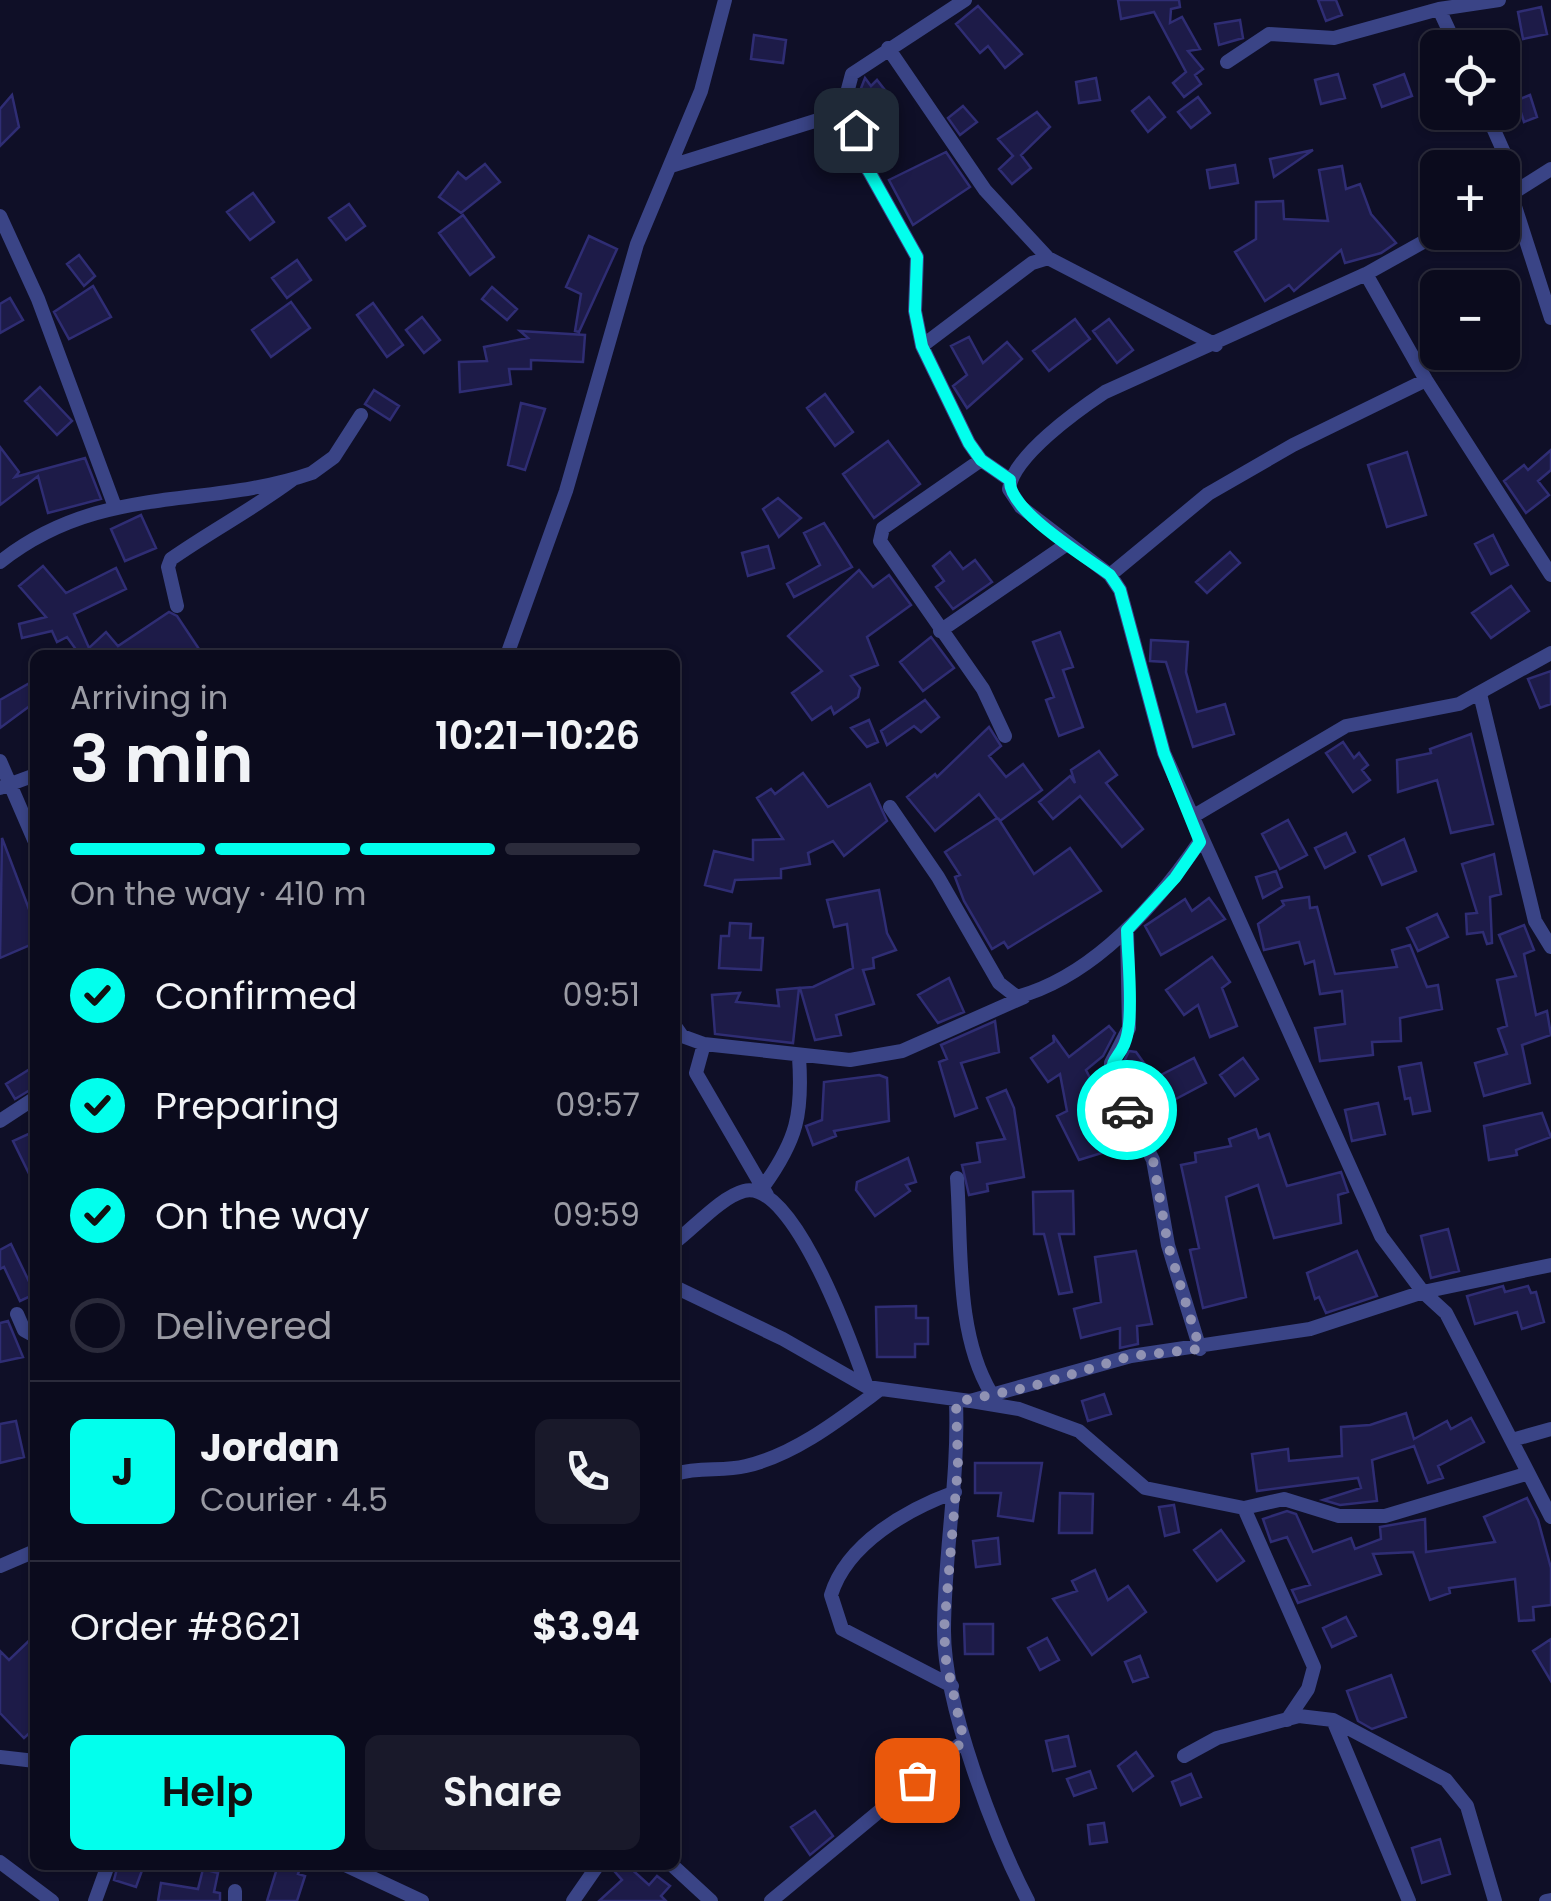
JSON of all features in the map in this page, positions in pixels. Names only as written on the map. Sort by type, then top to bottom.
[{"type":"street","points":[[510,650],[582,442],[637,244],[674,165],[701,90],[725,0]]},
{"type":"street","points":[[674,165],[834,115],[842,108],[852,74],[965,0]]},
{"type":"street","points":[[1227,62],[1269,34],[1334,38],[1439,9],[1498,0]]},
{"type":"street","points":[[1439,9],[1449,30]]},
{"type":"street","points":[[888,48],[985,190],[1048,258],[1216,345]]},
{"type":"street","points":[[846,93],[866,166],[917,257],[915,311],[922,346],[981,460],[1010,480]]},
{"type":"street","points":[[1520,188],[1551,168]]},
{"type":"street","points":[[0,216],[38,299],[116,507]]},
{"type":"street","points":[[1520,232],[1551,318]]},
{"type":"street","points":[[1420,244],[1366,274],[1216,345],[1105,392],[1076,412],[1019,465],[1010,480],[1010,489],[1021,507],[1110,575],[1120,590],[1164,753],[1200,842],[1381,1236],[1423,1292],[1446,1313],[1551,1516]]},
{"type":"street","points":[[922,346],[1032,263],[1048,258]]},
{"type":"street","points":[[1366,274],[1426,380],[1551,576]]},
{"type":"street","points":[[1110,575],[1208,494],[1292,445],[1426,380]]},
{"type":"street","points":[[177,606],[168,567],[171,559],[219,526],[251,511],[293,480],[326,464],[361,415]]},
{"type":"street","points":[[981,460],[883,528],[880,541],[982,688],[1005,736]]},
{"type":"street","points":[[0,562],[46,534],[116,507],[293,480]]},
{"type":"street","points":[[940,632],[1067,544]]},
{"type":"street","points":[[1192,817],[1346,726],[1459,704],[1551,653]]},
{"type":"street","points":[[1480,694],[1535,920],[1551,947]]},
{"type":"street","points":[[0,761],[5,787],[30,833]]},
{"type":"street","points":[[5,787],[30,777]]},
{"type":"street","points":[[890,807],[938,877],[998,984],[1016,997],[1032,993]]},
{"type":"street","points":[[680,1033],[704,1044],[798,1057],[850,1060],[902,1051],[1032,993],[1127,930],[1175,878],[1200,842]]},
{"type":"street","points":[[1127,930],[1129,1028],[1111,1063],[1110,1078],[1153,1160],[1168,1245],[1200,1349]]},
{"type":"street","points":[[704,1044],[696,1072],[766,1191],[796,1231],[840,1310],[872,1389]]},
{"type":"street","points":[[766,1191],[789,1151],[802,1103],[798,1057]]},
{"type":"street","points":[[0,1121],[30,1101]]},
{"type":"street","points":[[957,1178],[969,1327],[979,1374],[991,1393]]},
{"type":"street","points":[[680,1238],[738,1193],[766,1191]]},
{"type":"street","points":[[963,1401],[1030,1387],[1131,1356],[1200,1349],[1310,1329],[1423,1292],[1551,1265]]},
{"type":"street","points":[[680,1289],[783,1338],[872,1389],[1020,1409],[1079,1431],[1144,1488],[1244,1508],[1284,1499],[1339,1516],[1385,1516],[1526,1474]]},
{"type":"street","points":[[16,1314],[30,1333]]},
{"type":"street","points":[[680,1473],[706,1466],[742,1467],[772,1458],[872,1389]]},
{"type":"street","points":[[963,1401],[944,1630],[964,1741],[1028,1901]]},
{"type":"street","points":[[1512,1440],[1551,1429]]},
{"type":"street","points":[[952,1686],[842,1630],[831,1595],[846,1564],[890,1525],[913,1507],[955,1492]]},
{"type":"street","points":[[1244,1508],[1314,1667],[1308,1689],[1286,1720]]},
{"type":"street","points":[[0,1566],[30,1553]]},
{"type":"street","points":[[1184,1756],[1216,1738],[1299,1716],[1333,1720],[1446,1780],[1466,1806],[1496,1901]]},
{"type":"street","points":[[1333,1720],[1409,1901]]},
{"type":"street","points":[[771,1901],[964,1741]]},
{"type":"street","points":[[0,1757],[30,1760]]},
{"type":"street","points":[[0,1862],[52,1901]]},
{"type":"street","points":[[95,1901],[106,1870]]},
{"type":"street","points":[[356,1870],[422,1901]]},
{"type":"street","points":[[574,1901],[595,1870]]},
{"type":"street","points":[[677,1870],[711,1901]]},
{"type":"building","points":[[1118,0],[1179,0],[1180,7],[1171,9],[1170,23],[1182,17],[1200,49],[1188,51],[1203,69],[1195,75],[1201,84],[1184,97],[1173,83],[1186,72],[1154,12],[1121,19]]},
{"type":"building","points":[[1318,0],[1336,0],[1342,15],[1326,21]]},
{"type":"building","points":[[978,6],[1022,54],[1005,68],[988,46],[980,53],[956,24]]},
{"type":"building","points":[[1541,7],[1547,34],[1523,39],[1518,12]]},
{"type":"building","points":[[1240,20],[1243,38],[1219,45],[1215,24]]},
{"type":"building","points":[[754,35],[786,40],[783,63],[751,59]]},
{"type":"building","points":[[1338,74],[1345,98],[1321,104],[1315,80]]},
{"type":"building","points":[[1404,74],[1412,96],[1382,107],[1374,85]]},
{"type":"building","points":[[865,78],[871,86],[877,80],[892,99],[867,119],[858,96]]},
{"type":"building","points":[[1096,78],[1100,100],[1079,103],[1076,82]]},
{"type":"building","points":[[12,95],[19,127],[0,146],[0,109]]},
{"type":"building","points":[[1530,95],[1537,117],[1524,122],[1520,99]]},
{"type":"building","points":[[1149,97],[1165,117],[1148,132],[1132,111]]},
{"type":"building","points":[[1198,97],[1210,113],[1191,128],[1178,112]]},
{"type":"building","points":[[963,106],[977,122],[960,135],[948,118]]},
{"type":"building","points":[[1037,112],[1050,127],[1021,155],[1031,168],[1012,184],[999,169],[1013,156],[998,139]]},
{"type":"building","points":[[1313,150],[1274,177],[1270,159]]},
{"type":"building","points":[[946,152],[970,187],[913,225],[889,180]]},
{"type":"building","points":[[485,164],[500,182],[461,213],[439,197],[458,172],[466,179]]},
{"type":"building","points":[[1235,165],[1238,183],[1210,188],[1207,170]]},
{"type":"building","points":[[1342,166],[1346,189],[1360,184],[1371,214],[1396,243],[1381,253],[1345,263],[1341,250],[1294,291],[1289,285],[1265,301],[1235,252],[1256,239],[1256,202],[1283,201],[1284,219],[1328,221],[1319,170]]},
{"type":"building","points":[[253,193],[274,222],[250,240],[227,212]]},
{"type":"building","points":[[349,204],[365,226],[346,240],[329,218]]},
{"type":"building","points":[[463,215],[494,257],[470,275],[439,233]]},
{"type":"building","points":[[589,236],[617,249],[579,332],[575,331],[581,294],[566,287]]},
{"type":"building","points":[[79,255],[95,276],[84,286],[67,264]]},
{"type":"building","points":[[297,260],[311,280],[287,298],[272,278]]},
{"type":"building","points":[[93,286],[111,317],[69,339],[54,312]]},
{"type":"building","points":[[492,287],[517,309],[507,320],[482,299]]},
{"type":"building","points":[[10,298],[23,320],[0,333],[0,304]]},
{"type":"building","points":[[291,302],[310,328],[271,357],[252,330]]},
{"type":"building","points":[[373,303],[403,345],[387,357],[357,315]]},
{"type":"building","points":[[422,317],[440,340],[424,353],[406,330]]},
{"type":"building","points":[[1075,319],[1090,339],[1049,371],[1033,351]]},
{"type":"building","points":[[1109,319],[1133,350],[1117,363],[1093,331]]},
{"type":"building","points":[[520,331],[585,335],[583,362],[531,360],[531,369],[509,369],[511,384],[460,392],[459,362],[487,361],[484,347],[528,338]]},
{"type":"building","points":[[969,337],[983,363],[1007,342],[1022,359],[967,408],[953,386],[967,375],[951,346]]},
{"type":"building","points":[[40,387],[72,421],[57,435],[25,401]]},
{"type":"building","points":[[374,390],[399,406],[390,420],[365,404]]},
{"type":"building","points":[[825,394],[853,432],[835,446],[807,408]]},
{"type":"building","points":[[521,403],[545,409],[525,470],[508,465]]},
{"type":"building","points":[[888,441],[920,484],[874,518],[843,474]]},
{"type":"building","points":[[0,447],[19,472],[15,477],[85,458],[101,499],[48,513],[38,476],[0,505]]},
{"type":"building","points":[[1551,450],[1551,470],[1538,481],[1549,495],[1526,513],[1504,481],[1524,465],[1528,470]]},
{"type":"building","points":[[1407,452],[1426,515],[1387,527],[1368,465]]},
{"type":"building","points":[[778,498],[801,518],[779,537],[763,509]]},
{"type":"building","points":[[141,515],[156,548],[125,561],[111,529]]},
{"type":"building","points":[[824,523],[852,567],[794,597],[787,584],[820,565],[804,533]]},
{"type":"building","points":[[1493,535],[1508,565],[1491,574],[1475,544]]},
{"type":"building","points":[[768,546],[774,568],[748,576],[742,553]]},
{"type":"building","points":[[950,552],[963,569],[975,560],[992,582],[953,609],[936,587],[944,581],[933,566]]},
{"type":"building","points":[[1230,552],[1240,563],[1207,593],[1196,582]]},
{"type":"building","points":[[43,566],[66,593],[116,568],[126,589],[74,614],[89,648],[106,632],[118,646],[169,612],[177,616],[200,650],[76,650],[67,637],[57,642],[52,631],[22,638],[19,624],[46,617],[19,586]]},
{"type":"building","points":[[859,570],[873,587],[889,575],[911,605],[867,637],[878,665],[851,676],[860,688],[858,697],[834,714],[831,707],[812,720],[792,693],[822,671],[788,636]]},
{"type":"building","points":[[1511,586],[1529,611],[1491,638],[1472,613]]},
{"type":"building","points":[[1060,632],[1073,667],[1063,670],[1083,727],[1059,736],[1046,700],[1054,697],[1033,642]]},
{"type":"building","points":[[931,637],[954,668],[923,691],[900,662]]},
{"type":"building","points":[[1151,640],[1188,642],[1186,672],[1197,712],[1225,704],[1234,734],[1193,747],[1166,662],[1150,661]]},
{"type":"building","points":[[1551,671],[1551,704],[1540,708],[1528,679]]},
{"type":"building","points":[[30,683],[30,706],[0,728],[0,700]]},
{"type":"building","points":[[925,700],[939,717],[921,732],[914,726],[887,745],[881,731]]},
{"type":"building","points":[[869,720],[878,742],[867,747],[851,728]]},
{"type":"building","points":[[989,727],[1001,746],[989,756],[1006,777],[1023,764],[1042,790],[1000,821],[998,818],[1034,874],[1070,848],[1101,891],[1008,948],[1004,942],[992,949],[964,901],[955,877],[960,875],[945,852],[997,818],[979,794],[935,831],[907,797],[935,774],[937,777]]},
{"type":"building","points":[[1471,734],[1493,824],[1451,833],[1437,780],[1398,792],[1397,760],[1431,753],[1430,749]]},
{"type":"building","points":[[1343,742],[1354,758],[1359,753],[1368,765],[1362,770],[1370,780],[1353,792],[1326,753]]},
{"type":"building","points":[[1099,751],[1117,775],[1106,783],[1143,829],[1122,847],[1080,796],[1053,819],[1039,802],[1070,776],[1075,783],[1071,770]]},
{"type":"building","points":[[803,773],[828,807],[870,784],[887,821],[844,856],[833,841],[808,853],[810,864],[781,869],[781,878],[735,880],[732,892],[705,885],[714,851],[753,860],[753,840],[783,839],[757,798],[771,789],[775,794]]},
{"type":"building","points":[[1288,820],[1307,855],[1280,869],[1262,834]]},
{"type":"building","points":[[1346,833],[1355,852],[1325,868],[1315,848]]},
{"type":"building","points":[[2,838],[30,912],[30,945],[0,958]]},
{"type":"building","points":[[1404,839],[1416,871],[1382,885],[1369,856]]},
{"type":"building","points":[[1494,854],[1501,894],[1490,897],[1492,943],[1487,944],[1483,932],[1467,934],[1466,914],[1477,913],[1462,864]]},
{"type":"building","points":[[1276,871],[1282,887],[1263,898],[1256,877]]},
{"type":"building","points":[[879,890],[887,933],[896,950],[873,958],[874,968],[863,970],[874,1004],[836,1015],[841,1035],[815,1040],[800,988],[813,987],[853,968],[847,924],[834,927],[827,900]]},
{"type":"building","points":[[1309,897],[1310,908],[1317,907],[1335,974],[1397,967],[1392,950],[1410,945],[1427,987],[1438,985],[1442,1009],[1400,1018],[1401,1041],[1372,1042],[1373,1055],[1320,1061],[1315,1028],[1345,1024],[1342,991],[1320,994],[1314,961],[1305,964],[1299,942],[1264,950],[1258,924],[1284,905],[1282,901]]},
{"type":"building","points":[[1209,898],[1225,919],[1161,955],[1145,926],[1185,899],[1192,911]]},
{"type":"building","points":[[1437,914],[1448,937],[1418,951],[1407,928]]},
{"type":"building","points":[[730,923],[751,924],[750,938],[763,938],[761,970],[719,968],[721,936],[729,936]]},
{"type":"building","points":[[1524,925],[1534,950],[1524,954],[1536,1015],[1547,1011],[1551,1035],[1522,1045],[1530,1083],[1484,1096],[1475,1063],[1507,1054],[1498,1029],[1507,1026],[1497,980],[1516,976],[1499,935]]},
{"type":"building","points":[[1212,957],[1230,982],[1222,988],[1237,1026],[1210,1037],[1198,1005],[1184,1015],[1166,990]]},
{"type":"building","points":[[949,978],[964,1012],[938,1023],[918,995]]},
{"type":"building","points":[[799,988],[793,1043],[715,1034],[712,995],[740,993],[736,1002],[779,1006],[777,990]]},
{"type":"building","points":[[995,1021],[999,1052],[961,1063],[977,1108],[955,1116],[939,1062],[947,1059],[941,1045]]},
{"type":"building","points":[[1109,1026],[1115,1033],[1103,1056],[1086,1070],[1121,1139],[1117,1141],[1121,1147],[1079,1160],[1057,1116],[1067,1111],[1060,1074],[1048,1082],[1031,1058],[1054,1042],[1053,1035],[1069,1057]]},
{"type":"building","points":[[1129,1051],[1136,1052],[1149,1070],[1133,1082],[1122,1066]]},
{"type":"building","points":[[1194,1058],[1206,1083],[1170,1102],[1157,1077]]},
{"type":"building","points":[[1243,1058],[1258,1079],[1235,1096],[1220,1075]]},
{"type":"building","points":[[1421,1063],[1430,1111],[1413,1114],[1410,1098],[1405,1099],[1399,1067]]},
{"type":"building","points":[[30,1069],[30,1090],[15,1099],[6,1084]]},
{"type":"building","points":[[879,1075],[887,1078],[889,1121],[834,1131],[836,1136],[813,1145],[806,1126],[822,1120],[824,1082]]},
{"type":"building","points":[[1006,1090],[1014,1108],[1024,1177],[987,1184],[988,1191],[969,1195],[962,1165],[980,1162],[977,1143],[1005,1139],[987,1098]]},
{"type":"building","points":[[1378,1103],[1385,1134],[1352,1141],[1345,1110]]},
{"type":"building","points":[[1542,1113],[1551,1137],[1516,1150],[1517,1155],[1489,1160],[1484,1126]]},
{"type":"building","points":[[1256,1129],[1259,1138],[1269,1134],[1287,1186],[1341,1172],[1348,1192],[1338,1195],[1341,1223],[1274,1238],[1258,1185],[1226,1197],[1246,1297],[1203,1308],[1190,1250],[1199,1248],[1181,1165],[1196,1162],[1195,1153],[1231,1146],[1229,1139]]},
{"type":"building","points":[[30,1133],[30,1176],[13,1141]]},
{"type":"building","points":[[908,1158],[916,1182],[906,1185],[910,1191],[875,1216],[856,1190],[857,1182]]},
{"type":"building","points":[[1073,1191],[1074,1234],[1059,1234],[1072,1292],[1059,1294],[1044,1234],[1034,1234],[1033,1192]]},
{"type":"building","points":[[1448,1229],[1459,1271],[1431,1278],[1421,1236]]},
{"type":"building","points":[[11,1244],[30,1284],[30,1296],[20,1301],[4,1267],[0,1269],[0,1250]]},
{"type":"building","points":[[1136,1251],[1152,1324],[1137,1326],[1138,1344],[1120,1348],[1120,1328],[1081,1338],[1074,1309],[1101,1302],[1095,1257]]},
{"type":"building","points":[[1357,1251],[1377,1296],[1326,1313],[1319,1297],[1315,1299],[1307,1273]]},
{"type":"building","points":[[1503,1286],[1505,1292],[1528,1286],[1531,1293],[1536,1292],[1544,1322],[1522,1329],[1517,1312],[1475,1324],[1467,1296]]},
{"type":"building","points":[[916,1306],[916,1318],[928,1318],[928,1344],[915,1344],[915,1357],[877,1357],[876,1307]]},
{"type":"building","points":[[8,1321],[23,1357],[0,1362],[0,1323]]},
{"type":"building","points":[[1104,1394],[1111,1414],[1088,1421],[1082,1401]]},
{"type":"building","points":[[1406,1413],[1414,1439],[1447,1421],[1451,1429],[1471,1418],[1484,1442],[1438,1466],[1443,1478],[1428,1483],[1414,1446],[1372,1460],[1377,1501],[1340,1505],[1323,1500],[1361,1488],[1358,1478],[1257,1491],[1252,1454],[1288,1449],[1289,1461],[1342,1456],[1341,1427],[1370,1425]]},
{"type":"building","points":[[16,1421],[24,1457],[0,1463],[0,1424]]},
{"type":"building","points":[[975,1463],[1042,1463],[1033,1521],[998,1516],[1001,1493],[975,1493]]},
{"type":"building","points":[[1060,1493],[1093,1494],[1092,1533],[1059,1533]]},
{"type":"building","points":[[1527,1498],[1538,1520],[1551,1568],[1551,1605],[1533,1607],[1534,1620],[1519,1621],[1515,1579],[1449,1588],[1450,1593],[1430,1600],[1413,1552],[1373,1554],[1381,1574],[1298,1603],[1292,1590],[1310,1585],[1287,1537],[1271,1542],[1263,1519],[1287,1511],[1296,1514],[1313,1552],[1351,1538],[1355,1549],[1381,1539],[1380,1527],[1425,1519],[1426,1552],[1495,1542],[1484,1517]]},
{"type":"building","points":[[1174,1505],[1179,1532],[1165,1536],[1159,1507]]},
{"type":"building","points":[[1221,1530],[1244,1561],[1217,1581],[1194,1550]]},
{"type":"building","points":[[998,1538],[1000,1564],[976,1567],[973,1541]]},
{"type":"building","points":[[1095,1570],[1108,1600],[1128,1586],[1146,1612],[1092,1655],[1053,1599],[1077,1591],[1072,1581]]},
{"type":"building","points":[[1346,1617],[1356,1636],[1332,1647],[1323,1628]]},
{"type":"building","points":[[964,1624],[993,1624],[993,1654],[965,1654]]},
{"type":"building","points":[[1047,1638],[1059,1660],[1040,1670],[1028,1648]]},
{"type":"building","points":[[1551,1639],[1551,1681],[1533,1651]]},
{"type":"building","points":[[30,1640],[30,1733],[24,1738],[0,1713],[0,1651],[9,1660]]},
{"type":"building","points":[[1140,1656],[1148,1677],[1133,1682],[1125,1662]]},
{"type":"building","points":[[1391,1675],[1406,1717],[1372,1729],[1358,1721],[1347,1691]]},
{"type":"building","points":[[1068,1736],[1075,1766],[1053,1771],[1046,1741]]},
{"type":"building","points":[[1136,1752],[1153,1776],[1133,1791],[1118,1766]]},
{"type":"building","points":[[1090,1771],[1096,1788],[1074,1796],[1067,1779]]},
{"type":"building","points":[[1191,1774],[1201,1797],[1181,1805],[1172,1782]]},
{"type":"building","points":[[815,1811],[833,1836],[810,1855],[791,1827]]},
{"type":"building","points":[[1104,1823],[1107,1842],[1090,1844],[1088,1825]]},
{"type":"building","points":[[1440,1839],[1450,1874],[1422,1883],[1412,1848]]},
{"type":"building","points":[[117,1870],[142,1870],[136,1887],[114,1880]]},
{"type":"building","points":[[203,1870],[218,1873],[214,1892],[220,1893],[220,1901],[158,1901],[161,1883],[198,1889]]},
{"type":"building","points":[[276,1870],[299,1870],[298,1874],[305,1876],[297,1901],[267,1901]]},
{"type":"building","points":[[613,1870],[632,1870],[649,1885],[657,1876],[670,1886],[661,1896],[666,1901],[599,1901],[622,1880]]},
{"type":"way so far","points":[[917,1780],[964,1741],[946,1660],[944,1630],[958,1466],[956,1402],[1030,1387],[1131,1356],[1200,1349],[1168,1245],[1153,1160],[1127,1110]]},
{"type":"route","points":[[856,130],[866,166],[917,257],[915,311],[922,346],[969,443],[981,460],[1010,480],[1010,489],[1021,507],[1110,575],[1120,590],[1164,753],[1200,842],[1175,878],[1127,930],[1129,1028],[1111,1063],[1110,1078],[1127,1110]]}]
